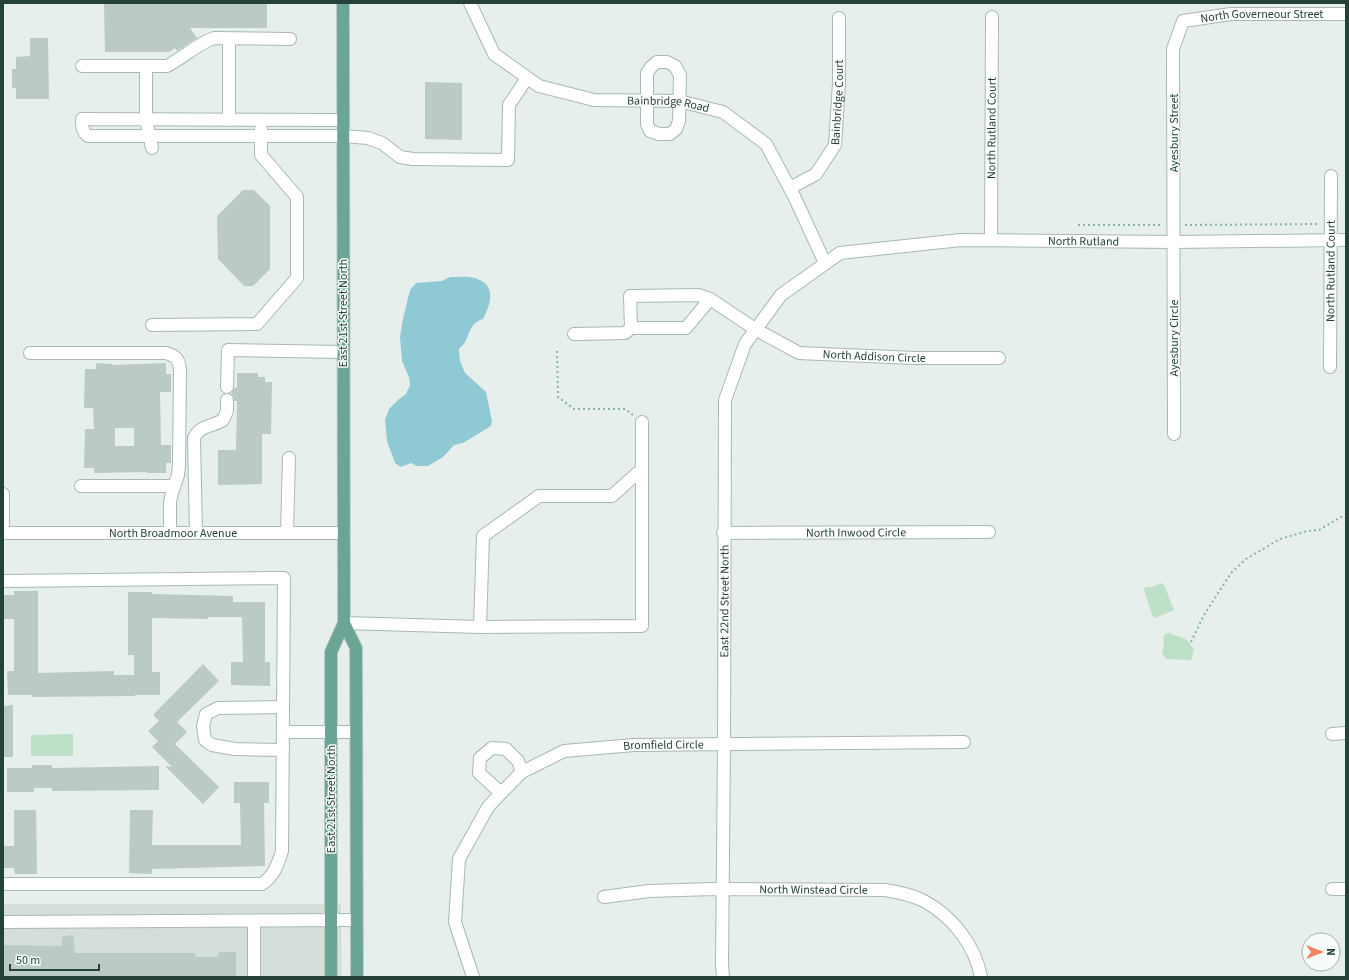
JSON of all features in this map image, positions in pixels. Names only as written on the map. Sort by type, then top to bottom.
[{"type":"main road","name":"East 21st Street North","points":[[343,3],[344,623],[356,648],[357,977]]},
{"type":"main road","name":"East 21st Street North","points":[[331,977],[330,652],[344,623]]},
{"type":"street","name":"Bainbridge Road","points":[[470,3],[494,54],[539,86],[594,100],[679,101],[722,112],[766,144],[790,188],[825,263]]},
{"type":"street","name":"North Governeour Street","points":[[1181,26],[1183,21],[1231,14],[1346,14]]},
{"type":"street","name":"North Rutland Court","points":[[991,240],[992,17]]},
{"type":"street","name":"Bainbridge Court","points":[[790,188],[816,174],[835,145],[839,83],[839,18]]},
{"type":"street","name":"Ayesbury Street","points":[[1174,242],[1173,49],[1181,26]]},
{"type":"street","points":[[82,66],[167,66],[214,38],[290,39]]},
{"type":"street","points":[[229,39],[229,120]]},
{"type":"street","points":[[657,62],[667,62],[675,66],[680,75],[679,101],[679,121],[676,129],[670,134],[659,134],[650,131],[646,124],[647,72],[657,62]]},
{"type":"street","points":[[146,66],[146,119],[152,148]]},
{"type":"street","points":[[343,120],[82,119],[82,128],[84,133],[88,136],[343,136],[368,138],[382,143],[400,157],[413,159],[508,160],[509,105],[527,78]]},
{"type":"street","points":[[152,325],[257,324],[297,278],[297,197],[261,155],[261,120]]},
{"type":"street","name":"North Rutland Court","points":[[1330,367],[1331,176]]},
{"type":"street","name":"North Rutland","points":[[825,263],[840,253],[961,240],[1174,242],[1346,240]]},
{"type":"street","name":"Ayesbury Circle","points":[[1174,242],[1174,434]]},
{"type":"street","name":"East 22nd Street North","points":[[723,977],[724,400],[745,344],[755,330],[781,295],[825,263]]},
{"type":"street","points":[[574,334],[625,333],[630,328],[686,328],[710,299],[698,295],[630,296],[630,328]]},
{"type":"street","name":"North Addison Circle","points":[[710,299],[755,330],[799,352],[914,358],[999,358]]},
{"type":"street","points":[[227,387],[228,350],[343,352]]},
{"type":"street","points":[[30,353],[166,353],[174,355],[178,358],[180,370],[180,447],[178,475],[170,502],[170,533]]},
{"type":"street","points":[[196,532],[194,438],[197,432],[201,429],[222,420],[227,411],[227,400]]},
{"type":"street","points":[[344,623],[480,627],[642,626],[642,422]]},
{"type":"street","points":[[288,533],[289,458]]},
{"type":"street","points":[[480,627],[483,536],[539,496],[612,496],[642,469]]},
{"type":"street","points":[[81,486],[174,486]]},
{"type":"street","points":[[3,494],[3,533]]},
{"type":"street","name":"North Inwood Circle","points":[[723,533],[989,532]]},
{"type":"street","name":"North Broadmoor Avenue","points":[[3,533],[343,533]]},
{"type":"street","points":[[3,581],[284,578],[282,851],[275,870],[269,879],[262,884],[3,884]]},
{"type":"street","points":[[283,708],[218,708],[206,714],[203,726],[204,740],[212,745],[235,749],[283,750]]},
{"type":"street","points":[[283,732],[356,732]]},
{"type":"street","points":[[1332,734],[1346,734]]},
{"type":"street","name":"Bromfield Circle","points":[[473,977],[455,922],[459,859],[488,807],[501,793],[522,772],[564,751],[634,745],[964,742]]},
{"type":"street","points":[[501,793],[479,773],[480,758],[492,748],[506,749],[518,761],[522,772]]},
{"type":"street","name":"North Winstead Circle","points":[[604,897],[649,891],[722,889],[885,890],[905,894],[922,900],[941,911],[956,927],[970,946],[982,977]]},
{"type":"street","points":[[1332,889],[1346,889]]},
{"type":"street","points":[[3,922],[356,920]]},
{"type":"street","points":[[254,921],[254,977]]},
{"type":"path","points":[[1078,226],[1331,224]]},
{"type":"path","points":[[557,351],[558,397],[574,409],[625,409],[642,422]]},
{"type":"path","points":[[1191,642],[1204,615],[1227,579],[1231,573],[1246,559],[1280,540],[1307,531],[1319,530],[1346,514]]},
{"type":"shaded area","points":[[3,904],[341,904],[342,977],[3,977]]},
{"type":"green space","points":[[1160,583],[1165,587],[1174,609],[1155,618],[1152,615],[1144,589]]},
{"type":"green space","points":[[1169,633],[1189,642],[1194,650],[1191,660],[1166,659],[1162,653],[1164,646],[1163,638],[1165,634]]},
{"type":"green space","points":[[73,734],[73,756],[31,756],[31,735]]},
{"type":"water","points":[[450,277],[475,278],[487,285],[489,290],[490,301],[483,319],[473,325],[465,343],[459,349],[460,361],[465,373],[486,392],[492,421],[491,426],[463,443],[454,445],[443,457],[428,466],[417,466],[411,463],[401,467],[395,463],[387,441],[385,420],[389,409],[406,394],[410,385],[409,377],[402,361],[400,337],[410,290],[416,283],[442,281]]},
{"type":"building","points":[[104,3],[267,3],[267,28],[190,28],[197,38],[177,51],[175,48],[169,52],[105,52]]},
{"type":"building","points":[[30,38],[48,38],[49,99],[16,99],[16,88],[12,88],[12,69],[16,69],[16,57],[30,56]]},
{"type":"building","points":[[425,82],[462,83],[462,140],[425,139]]},
{"type":"building","points":[[243,190],[254,190],[270,206],[270,269],[253,286],[244,286],[218,259],[217,216]]},
{"type":"building","points":[[96,363],[112,365],[166,363],[166,374],[171,374],[171,392],[160,392],[161,445],[171,445],[171,463],[166,463],[166,473],[94,473],[94,468],[84,468],[85,429],[94,429],[93,408],[84,408],[85,369],[96,369]],"holes":[[[115,428],[134,428],[134,446],[115,446]]]},
{"type":"building","points":[[237,373],[258,373],[258,377],[265,377],[265,382],[272,382],[271,434],[262,434],[262,484],[218,485],[218,450],[236,450],[237,401],[234,401],[234,397],[231,394],[234,388],[237,388]]},
{"type":"building","points":[[14,591],[38,591],[38,673],[114,671],[114,675],[134,675],[134,655],[128,655],[128,592],[233,596],[233,602],[265,602],[265,662],[270,662],[270,686],[231,685],[231,662],[243,662],[242,617],[208,617],[208,619],[152,618],[152,672],[160,672],[160,695],[32,697],[32,695],[8,695],[7,671],[14,671],[14,619],[3,619],[3,595],[14,595]]},
{"type":"building","points":[[203,664],[219,681],[177,722],[187,732],[175,744],[219,787],[203,804],[165,766],[172,767],[152,747],[158,741],[148,731],[159,721],[153,715]]},
{"type":"building","points":[[13,705],[13,757],[3,757],[3,706]]},
{"type":"building","points":[[32,765],[52,765],[52,768],[159,766],[159,790],[52,791],[52,788],[34,788],[34,792],[7,792],[7,768],[32,768]]},
{"type":"building","points":[[234,782],[269,782],[269,803],[264,803],[265,866],[152,869],[152,874],[129,873],[130,810],[153,810],[152,845],[241,845],[240,803],[234,803]]},
{"type":"building","points":[[14,810],[36,810],[37,874],[15,874],[14,868],[3,868],[3,846],[14,846]]},
{"type":"building","points":[[73,935],[75,953],[196,953],[195,957],[218,957],[219,952],[236,952],[236,977],[3,977],[3,945],[62,946],[62,937]]}]
